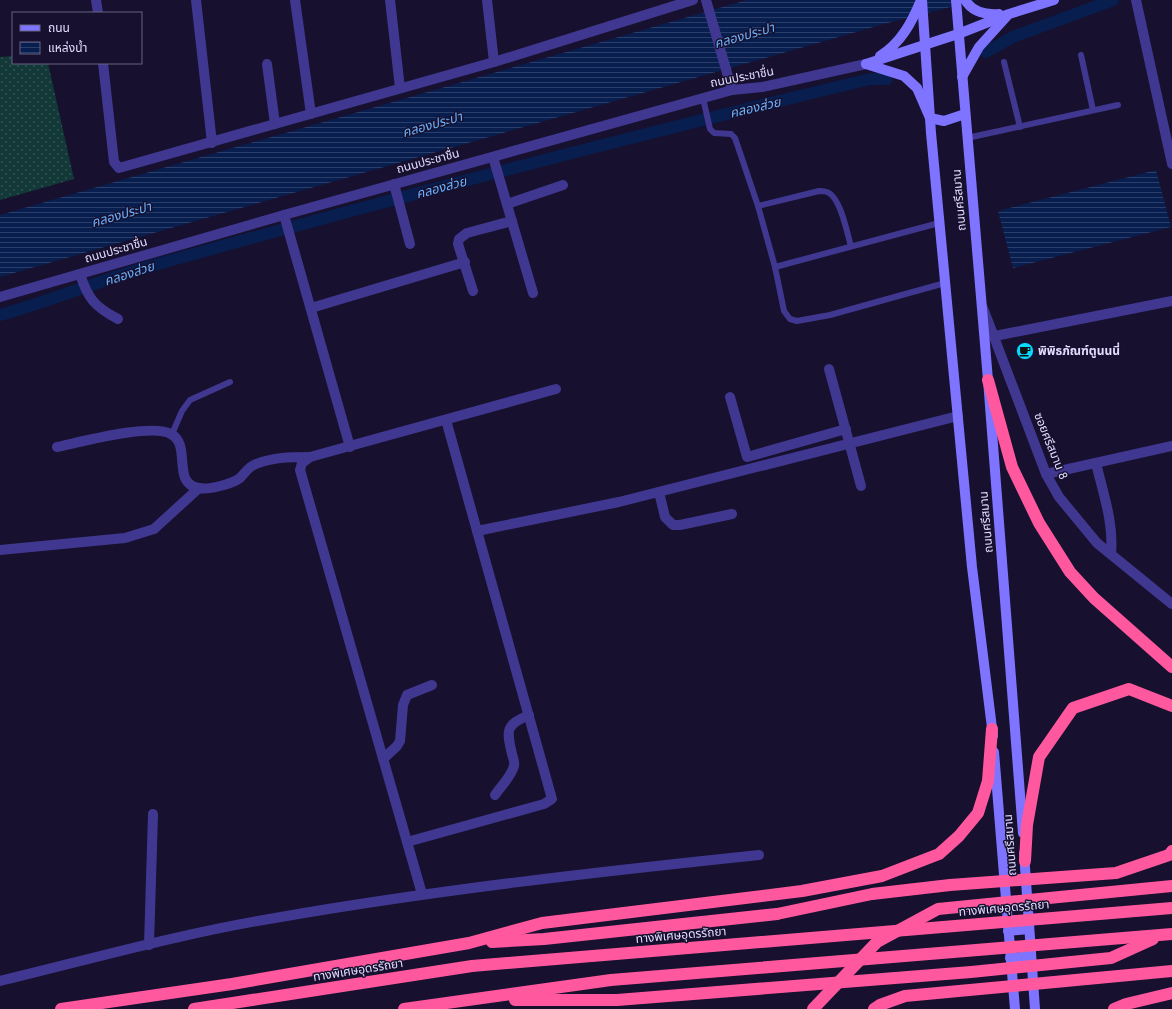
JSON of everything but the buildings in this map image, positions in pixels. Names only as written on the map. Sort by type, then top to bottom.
[{"type":"highway","points":[[988,380],[1012,467],[1039,523],[1070,572],[1094,598],[1172,666]]},
{"type":"highway","points":[[1025,861],[1028,824],[1039,757],[1073,708],[1129,689],[1172,706]]},
{"type":"highway","points":[[61,1009],[232,984],[469,943],[542,923],[817,888],[882,876],[939,854],[959,836],[978,813],[988,781],[992,728]]},
{"type":"highway","points":[[469,943],[544,939],[777,914],[872,894],[950,885],[1116,872],[1169,855],[1172,851]]},
{"type":"highway","points":[[813,1009],[877,942],[938,909],[1172,886]]},
{"type":"highway","name":"ทางพิเศษอุดรรัถยา","points":[[194,1009],[472,966],[1172,908]]},
{"type":"highway","points":[[475,1000],[617,1000],[979,971],[1111,958],[1172,930]]},
{"type":"highway","points":[[404,1009],[611,980],[1172,934]]},
{"type":"highway","points":[[874,1009],[880,1005],[905,996],[1172,971]]},
{"type":"highway","points":[[1114,1009],[1126,1004],[1172,993]]},
{"type":"main road","name":"ถนนศรีสมาน","points":[[921,0],[924,17],[930,118],[939,224],[974,582],[992,728],[1015,1009]]},
{"type":"main road","points":[[866,64],[887,52],[900,39],[913,19],[921,0]]},
{"type":"main road","points":[[866,64],[958,34],[1010,14],[1054,0]]},
{"type":"main road","points":[[967,2],[985,16],[1010,14]]},
{"type":"main road","name":"ถนนศรีสมาน","points":[[956,4],[988,380],[1035,1009]]},
{"type":"main road","points":[[962,77],[979,47],[1010,14]]},
{"type":"main road","points":[[866,64],[904,76],[917,88],[930,118],[944,121],[965,114]]},
{"type":"main road","points":[[1008,931],[1029,929]]},
{"type":"main road","points":[[1010,958],[1031,956]]},
{"type":"street","points":[[96,0],[98,12]]},
{"type":"street","points":[[196,0],[212,143]]},
{"type":"street","points":[[295,0],[311,114]]},
{"type":"street","points":[[390,0],[400,88]]},
{"type":"street","points":[[487,0],[494,62]]},
{"type":"street","points":[[103,64],[114,162],[119,168],[212,143],[494,62],[693,0]]},
{"type":"street","points":[[1136,0],[1172,162]]},
{"type":"street","points":[[707,5],[725,72],[732,90]]},
{"type":"street","points":[[267,64],[276,124]]},
{"type":"street","name":"ถนนประชาชื่น","points":[[0,297],[80,274],[286,224],[396,193],[495,161],[702,98],[732,90],[762,87],[866,64]]},
{"type":"street","points":[[495,161],[533,293]]},
{"type":"street","points":[[507,204],[563,185]]},
{"type":"street","points":[[396,193],[410,244]]},
{"type":"street","points":[[473,291],[458,244],[462,236],[512,221]]},
{"type":"street","points":[[286,224],[350,447]]},
{"type":"street","points":[[311,308],[465,262]]},
{"type":"street","points":[[80,274],[85,288],[98,308],[118,318]]},
{"type":"street","points":[[995,336],[1172,301]]},
{"type":"street","name":"ซอยศรีสมาน 8","points":[[981,304],[995,336],[1046,474],[1059,498],[1097,542],[1172,604]]},
{"type":"street","points":[[829,369],[861,486]]},
{"type":"street","points":[[57,447],[131,432],[155,430],[172,434],[180,444],[186,481],[192,486],[199,488],[211,488],[239,479],[254,464],[266,460],[288,456],[310,457],[556,389]]},
{"type":"street","points":[[730,397],[747,457],[846,429]]},
{"type":"street","points":[[477,530],[659,492],[958,416]]},
{"type":"street","points":[[408,842],[544,804],[552,799],[446,420]]},
{"type":"street","points":[[1046,474],[1172,446]]},
{"type":"street","points":[[310,457],[302,463],[300,470],[422,894]]},
{"type":"street","points":[[1096,463],[1113,536],[1111,554]]},
{"type":"street","points":[[0,550],[125,538],[140,534],[154,529],[199,488]]},
{"type":"street","points":[[659,492],[665,517],[673,525],[680,525],[732,514]]},
{"type":"street","points":[[383,759],[397,746],[400,741],[403,705],[408,695],[432,684]]},
{"type":"street","points":[[495,795],[512,772],[514,765],[508,739],[508,729],[512,724],[529,715]]},
{"type":"street","points":[[149,945],[153,814]]},
{"type":"street","points":[[0,982],[149,945],[273,918],[422,894],[759,855]]},
{"type":"lane","points":[[1081,55],[1093,110]]},
{"type":"lane","points":[[1004,62],[1020,127]]},
{"type":"lane","points":[[702,98],[708,122],[714,133],[731,134],[735,138],[758,206],[775,267],[784,311],[790,319],[797,321],[830,315],[945,283]]},
{"type":"lane","points":[[967,138],[1118,105]]},
{"type":"lane","points":[[758,206],[819,191],[828,193],[835,199],[844,219],[851,246]]},
{"type":"lane","points":[[775,267],[939,224]]},
{"type":"lane","points":[[172,434],[182,411],[190,400],[230,382]]},
{"type":"green space","points":[[12,56],[12,64],[48,64],[74,179],[0,200],[0,57]]},
{"type":"water","name":"คลองประปา","points":[[747,0],[978,0],[884,24],[0,277],[0,215]]},
{"type":"water","points":[[1156,170],[1171,227],[1013,268],[998,211]]},
{"type":"waterway","name":"คลองส่วย","points":[[986,52],[1013,37],[1113,0]]},
{"type":"waterway","name":"คลองส่วย","points":[[0,315],[132,272],[240,241],[420,193],[599,146],[870,79],[887,79]]},
{"type":"place","name":"พิพิธภัณฑ์ตูนนนี่","points":[[1025,351]]}]
